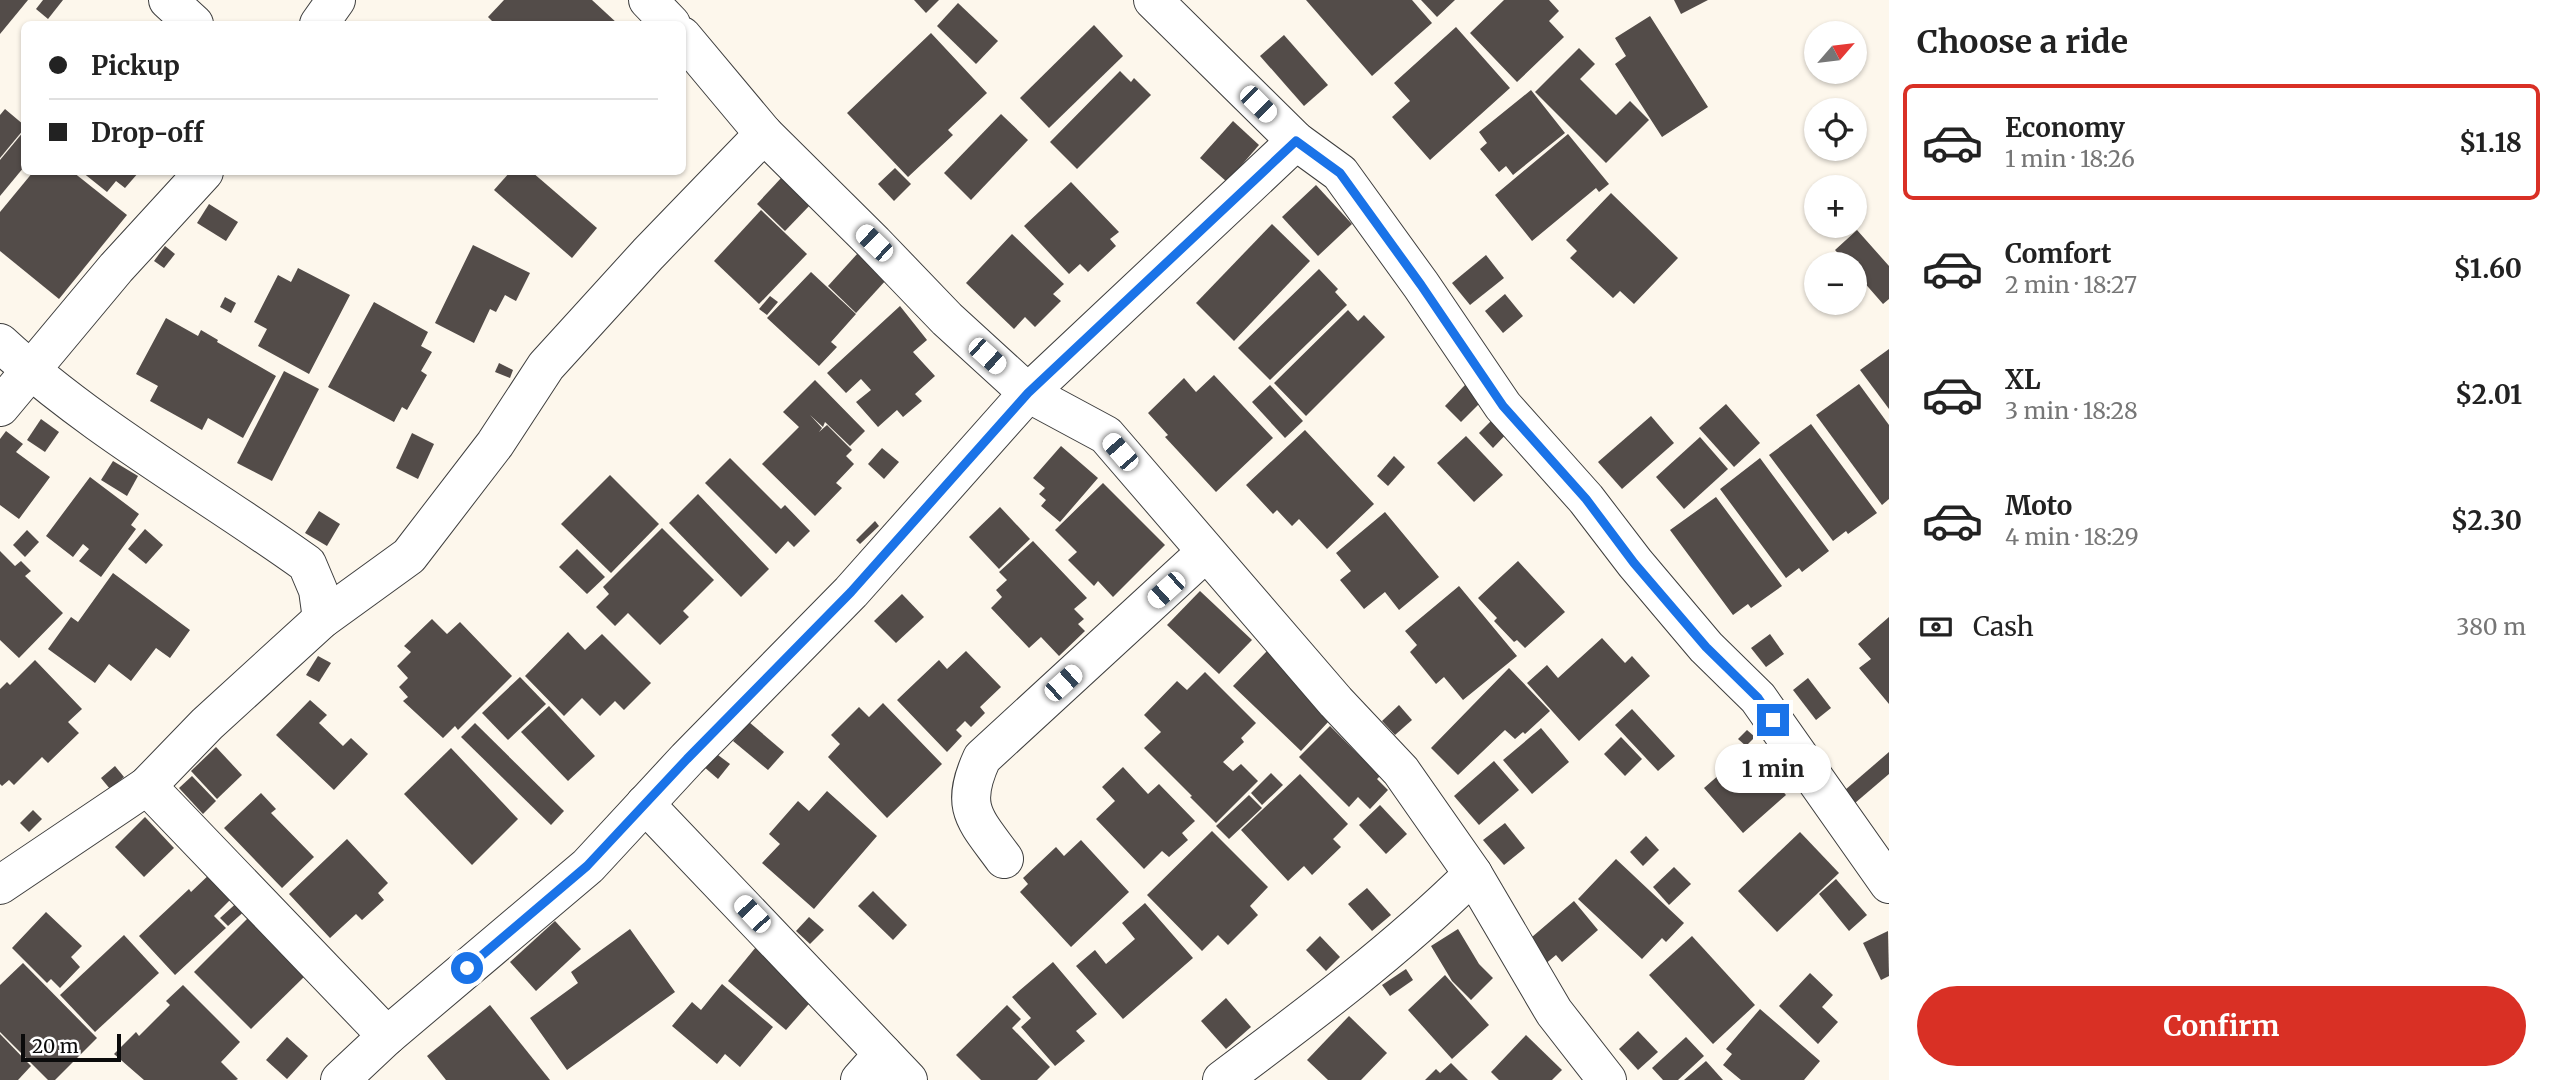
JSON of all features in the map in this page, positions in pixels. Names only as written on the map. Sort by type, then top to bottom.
[{"type":"street","points":[[168,0],[191,21]]},
{"type":"street","points":[[321,21],[336,0]]},
{"type":"street","points":[[648,0],[668,21]]},
{"type":"street","points":[[1153,0],[1296,141],[1340,173],[1421,285],[1503,406],[1586,499],[1634,563],[1706,647],[1758,698],[1889,884]]},
{"type":"street","points":[[686,41],[764,134],[947,319],[1028,393],[1106,435],[1336,702],[1401,771],[1473,874],[1553,1012],[1607,1080]]},
{"type":"street","points":[[0,885],[147,786],[207,724],[322,619],[409,556],[495,444],[546,366],[648,254],[764,134]]},
{"type":"street","points":[[340,1080],[387,1036],[587,866],[851,592],[1028,393],[1296,141]]},
{"type":"street","points":[[0,407],[116,268],[201,175]]},
{"type":"street","points":[[0,343],[92,420],[307,564],[318,590],[322,619]]},
{"type":"street","points":[[1004,859],[972,816],[971,782],[982,758],[1206,552]]},
{"type":"street","points":[[147,786],[387,1036]]},
{"type":"street","points":[[645,804],[734,895],[884,1071]]},
{"type":"street","points":[[1238,1075],[1430,917],[1473,874]]},
{"type":"building","points":[[0,0],[28,0],[0,34]]},
{"type":"building","points":[[43,0],[63,0],[48,19],[36,9]]},
{"type":"building","points":[[504,0],[592,0],[615,21],[492,21],[488,17]]},
{"type":"building","points":[[914,0],[939,0],[926,13]]},
{"type":"building","points":[[1306,0],[1412,0],[1432,23],[1372,76]]},
{"type":"building","points":[[1421,0],[1455,0],[1437,17]]},
{"type":"building","points":[[1504,0],[1549,0],[1559,11],[1549,21],[1564,37],[1517,82],[1470,33]]},
{"type":"building","points":[[1674,0],[1708,0],[1681,14]]},
{"type":"building","points":[[958,3],[998,41],[976,64],[937,26]]},
{"type":"building","points":[[1650,16],[1708,107],[1662,137],[1615,64],[1626,56],[1615,38]]},
{"type":"building","points":[[1094,25],[1123,56],[1049,128],[1020,98]]},
{"type":"building","points":[[1456,27],[1510,88],[1430,160],[1392,117],[1410,101],[1394,83]]},
{"type":"building","points":[[931,33],[987,93],[948,130],[953,135],[908,177],[847,113]]},
{"type":"building","points":[[1284,35],[1328,85],[1304,106],[1260,56]]},
{"type":"building","points":[[1579,48],[1595,64],[1580,79],[1616,115],[1630,101],[1649,120],[1606,163],[1535,92]]},
{"type":"building","points":[[1120,71],[1131,82],[1134,78],[1151,95],[1077,169],[1050,142]]},
{"type":"building","points":[[1531,90],[1565,133],[1513,175],[1506,166],[1499,172],[1480,149],[1487,143],[1479,132]]},
{"type":"building","points":[[5,109],[21,122],[21,133],[0,158],[0,115]]},
{"type":"building","points":[[1001,114],[1028,140],[971,200],[944,173]]},
{"type":"building","points":[[1233,121],[1259,145],[1227,182],[1200,158]]},
{"type":"building","points":[[1568,134],[1609,184],[1599,192],[1596,188],[1532,241],[1495,195]]},
{"type":"building","points":[[21,135],[21,171],[0,196],[0,160]]},
{"type":"building","points":[[895,168],[911,184],[894,201],[878,184]]},
{"type":"building","points":[[31,175],[77,175],[127,215],[59,299],[0,251],[0,212]]},
{"type":"building","points":[[86,175],[136,175],[125,188],[116,181],[107,192]]},
{"type":"building","points":[[507,175],[535,175],[597,228],[572,258],[494,190]]},
{"type":"building","points":[[783,176],[812,203],[785,231],[757,204]]},
{"type":"building","points":[[1071,182],[1119,232],[1110,239],[1116,246],[1088,272],[1080,264],[1069,274],[1024,226]]},
{"type":"building","points":[[1316,185],[1352,224],[1318,256],[1282,217]]},
{"type":"building","points":[[1611,193],[1678,258],[1634,304],[1620,291],[1613,298],[1570,258],[1577,251],[1566,240]]},
{"type":"building","points":[[209,204],[238,222],[226,241],[197,223]]},
{"type":"building","points":[[761,210],[807,254],[759,304],[714,261]]},
{"type":"building","points":[[1272,224],[1310,261],[1234,341],[1196,303]]},
{"type":"building","points":[[1012,234],[1064,284],[1053,294],[1061,301],[1035,327],[1025,317],[1014,329],[966,283]]},
{"type":"building","points":[[1848,238],[1864,238],[1889,266],[1889,299],[1883,304],[1867,286],[1867,252],[1835,250]]},
{"type":"building","points":[[473,245],[530,273],[516,301],[505,295],[496,312],[490,309],[474,343],[435,323]]},
{"type":"building","points":[[165,246],[175,254],[164,268],[154,261]]},
{"type":"building","points":[[858,253],[887,279],[856,313],[828,286]]},
{"type":"building","points":[[1486,255],[1504,278],[1470,305],[1452,283]]},
{"type":"building","points":[[298,268],[350,295],[309,374],[258,346],[267,329],[254,322],[278,275],[291,282]]},
{"type":"building","points":[[1319,269],[1338,289],[1335,292],[1347,305],[1270,380],[1238,348]]},
{"type":"building","points":[[811,272],[856,314],[831,342],[837,347],[819,366],[767,318]]},
{"type":"building","points":[[1505,294],[1523,316],[1503,333],[1485,311]]},
{"type":"building","points":[[770,296],[778,302],[767,315],[759,309]]},
{"type":"building","points":[[225,297],[236,303],[231,313],[220,307]]},
{"type":"building","points":[[374,302],[428,332],[421,346],[432,352],[421,371],[427,375],[407,410],[402,407],[394,422],[328,387]]},
{"type":"building","points":[[900,306],[927,340],[913,352],[935,376],[915,394],[922,401],[903,417],[897,410],[878,427],[856,402],[871,390],[861,379],[846,393],[827,373]]},
{"type":"building","points":[[1348,310],[1358,321],[1364,315],[1385,337],[1306,416],[1274,383]]},
{"type":"building","points":[[166,318],[198,336],[201,330],[276,376],[243,438],[208,418],[202,430],[150,401],[158,386],[136,374]]},
{"type":"building","points":[[1889,349],[1889,409],[1860,370]]},
{"type":"building","points":[[499,363],[513,370],[510,378],[495,372]]},
{"type":"building","points":[[284,371],[319,389],[272,481],[237,463]]},
{"type":"building","points":[[1214,375],[1273,438],[1216,492],[1165,437],[1168,435],[1148,413],[1184,378],[1196,392]]},
{"type":"building","points":[[815,380],[865,431],[850,446],[825,422],[823,427],[810,415],[822,428],[819,432],[827,425],[852,450],[846,456],[854,464],[836,483],[842,488],[815,516],[762,464],[799,427],[783,412]]},
{"type":"building","points":[[1859,384],[1889,425],[1889,499],[1882,505],[1816,415]]},
{"type":"building","points":[[1270,385],[1303,421],[1285,438],[1252,402]]},
{"type":"building","points":[[1465,385],[1482,401],[1461,422],[1445,406]]},
{"type":"building","points":[[1726,404],[1760,443],[1734,467],[1699,428]]},
{"type":"building","points":[[1497,415],[1511,429],[1493,448],[1479,433]]},
{"type":"building","points":[[1651,416],[1674,443],[1622,489],[1598,462]]},
{"type":"building","points":[[41,419],[59,432],[45,452],[27,440]]},
{"type":"building","points":[[1811,424],[1877,513],[1848,534],[1846,531],[1833,541],[1769,455]]},
{"type":"building","points":[[1305,430],[1374,504],[1327,549],[1299,519],[1292,526],[1277,510],[1273,514],[1246,485]]},
{"type":"building","points":[[6,431],[23,444],[16,452],[50,477],[19,519],[0,505],[0,439]]},
{"type":"building","points":[[412,433],[434,444],[418,479],[396,468]]},
{"type":"building","points":[[1466,436],[1503,475],[1474,502],[1437,463]]},
{"type":"building","points":[[1700,437],[1728,469],[1684,509],[1656,477]]},
{"type":"building","points":[[1061,446],[1098,478],[1060,522],[1041,506],[1046,500],[1039,494],[1045,488],[1033,478]]},
{"type":"building","points":[[882,448],[899,462],[884,479],[868,464]]},
{"type":"building","points":[[1394,456],[1405,467],[1388,486],[1377,476]]},
{"type":"building","points":[[730,458],[781,509],[785,505],[810,531],[794,547],[788,541],[776,554],[705,483]]},
{"type":"building","points":[[1760,458],[1829,551],[1802,572],[1799,568],[1786,578],[1720,489]]},
{"type":"building","points":[[113,461],[138,476],[127,496],[101,480]]},
{"type":"building","points":[[610,475],[659,524],[611,573],[561,524]]},
{"type":"building","points":[[90,477],[139,514],[131,525],[136,529],[101,577],[79,561],[89,549],[83,544],[73,557],[46,536]]},
{"type":"building","points":[[1103,483],[1165,545],[1113,597],[1098,581],[1094,586],[1068,560],[1077,552],[1055,530]]},
{"type":"building","points":[[698,494],[769,569],[741,597],[669,523]]},
{"type":"building","points":[[1716,497],[1782,586],[1751,608],[1748,604],[1733,615],[1670,530]]},
{"type":"building","points":[[1000,507],[1030,539],[999,569],[969,537]]},
{"type":"building","points":[[319,511],[340,524],[327,546],[305,533]]},
{"type":"building","points":[[1385,512],[1439,577],[1399,610],[1385,592],[1364,609],[1340,580],[1351,571],[1336,553]]},
{"type":"building","points":[[875,521],[879,526],[860,544],[856,540]]},
{"type":"building","points":[[662,528],[714,580],[683,611],[689,617],[660,645],[628,613],[615,626],[596,607],[609,594],[603,587]]},
{"type":"building","points":[[145,529],[163,545],[146,564],[128,549]]},
{"type":"building","points":[[27,530],[39,542],[25,557],[13,545]]},
{"type":"building","points":[[1033,541],[1087,598],[1074,609],[1084,619],[1078,624],[1085,631],[1059,656],[1041,637],[1029,648],[991,608],[1002,597],[996,590],[1007,580],[999,572]]},
{"type":"building","points":[[577,549],[605,577],[587,594],[559,567]]},
{"type":"building","points":[[0,551],[15,566],[21,561],[31,571],[25,576],[63,613],[19,658],[0,640]]},
{"type":"building","points":[[1518,561],[1565,612],[1525,648],[1517,640],[1514,642],[1494,621],[1497,618],[1478,598]]},
{"type":"building","points":[[113,573],[190,630],[170,658],[156,648],[131,681],[109,664],[95,683],[48,649],[71,617],[78,622]]},
{"type":"building","points":[[1459,586],[1517,656],[1463,700],[1444,677],[1436,684],[1410,652],[1417,645],[1405,631]]},
{"type":"building","points":[[1200,591],[1252,640],[1219,674],[1167,625]]},
{"type":"building","points":[[902,594],[924,617],[896,643],[874,621]]},
{"type":"building","points":[[1889,617],[1889,704],[1859,668],[1871,659],[1858,644]]},
{"type":"building","points":[[432,619],[447,634],[460,622],[512,676],[458,730],[455,726],[443,738],[403,701],[408,697],[399,687],[408,678],[397,666],[411,652],[404,646]]},
{"type":"building","points":[[568,632],[585,650],[602,634],[651,683],[624,710],[615,701],[600,716],[582,698],[564,716],[525,676]]},
{"type":"building","points":[[1770,634],[1784,654],[1766,667],[1751,648]]},
{"type":"building","points":[[1602,638],[1625,663],[1632,656],[1650,676],[1579,741],[1527,683],[1547,665],[1558,678]]},
{"type":"building","points":[[966,651],[1001,687],[980,707],[985,713],[971,727],[965,721],[956,730],[962,736],[947,752],[897,700],[939,660],[947,669]]},
{"type":"building","points":[[1267,651],[1317,700],[1313,705],[1329,721],[1301,751],[1233,686]]},
{"type":"building","points":[[318,656],[331,663],[319,682],[306,675]]},
{"type":"building","points":[[35,660],[82,709],[68,722],[79,733],[48,763],[42,757],[14,785],[9,780],[2,786],[0,689],[7,682],[10,685]]},
{"type":"building","points":[[1509,668],[1550,711],[1525,734],[1523,732],[1515,739],[1505,730],[1458,775],[1431,748]]},
{"type":"building","points":[[1205,672],[1256,723],[1241,738],[1244,742],[1223,762],[1233,771],[1241,764],[1258,781],[1216,823],[1144,748],[1161,732],[1144,715],[1177,681],[1187,690]]},
{"type":"building","points":[[520,677],[546,704],[508,740],[482,713]]},
{"type":"building","points":[[1808,678],[1831,708],[1816,720],[1793,690]]},
{"type":"building","points":[[310,700],[327,715],[319,723],[343,746],[351,738],[368,754],[334,790],[276,735]]},
{"type":"building","points":[[883,703],[942,764],[887,818],[828,757],[840,744],[831,735],[859,707],[869,717]]},
{"type":"building","points":[[1399,705],[1412,720],[1395,735],[1382,721]]},
{"type":"building","points":[[549,706],[595,756],[568,781],[521,732]]},
{"type":"building","points":[[1632,709],[1675,756],[1658,771],[1615,725]]},
{"type":"building","points":[[749,722],[784,752],[768,770],[733,741]]},
{"type":"building","points":[[475,723],[564,811],[551,825],[461,737]]},
{"type":"building","points":[[1330,726],[1380,776],[1377,779],[1388,790],[1370,809],[1358,797],[1349,807],[1299,757]]},
{"type":"building","points":[[1541,728],[1569,762],[1532,794],[1503,760]]},
{"type":"building","points":[[1747,730],[1755,737],[1746,746],[1738,739]]},
{"type":"building","points":[[1621,737],[1642,759],[1625,776],[1604,754]]},
{"type":"building","points":[[216,747],[242,775],[217,799],[191,771]]},
{"type":"building","points":[[451,748],[518,819],[472,865],[404,794]]},
{"type":"building","points":[[714,752],[730,764],[718,779],[703,766]]},
{"type":"building","points":[[1889,752],[1889,774],[1855,803],[1845,790]]},
{"type":"building","points":[[1744,753],[1758,769],[1761,766],[1786,795],[1743,833],[1704,788]]},
{"type":"building","points":[[1494,761],[1519,790],[1479,825],[1454,796]]},
{"type":"building","points":[[115,766],[124,777],[110,789],[101,778]]},
{"type":"building","points":[[1123,767],[1148,794],[1159,784],[1195,821],[1182,833],[1188,840],[1169,857],[1162,851],[1144,869],[1096,819],[1115,801],[1102,787]]},
{"type":"building","points":[[1271,773],[1283,785],[1262,805],[1251,793]]},
{"type":"building","points":[[1300,774],[1348,824],[1333,839],[1341,847],[1312,875],[1304,866],[1288,881],[1241,830]]},
{"type":"building","points":[[192,776],[216,801],[203,814],[179,788]]},
{"type":"building","points":[[827,791],[877,836],[814,909],[762,863],[780,844],[769,834],[798,801],[809,811]]},
{"type":"building","points":[[261,793],[276,809],[271,813],[314,857],[282,888],[224,828]]},
{"type":"building","points":[[1249,795],[1262,808],[1229,839],[1216,826]]},
{"type":"building","points":[[1380,805],[1407,834],[1386,854],[1359,825]]},
{"type":"building","points":[[33,810],[42,819],[29,832],[20,823]]},
{"type":"building","points":[[145,817],[174,848],[144,877],[115,847]]},
{"type":"building","points":[[1505,823],[1525,848],[1504,865],[1483,840]]},
{"type":"building","points":[[1212,831],[1268,887],[1250,906],[1258,915],[1228,945],[1218,935],[1202,951],[1147,895]]},
{"type":"building","points":[[1800,832],[1839,873],[1777,932],[1738,891]]},
{"type":"building","points":[[1646,836],[1659,850],[1643,866],[1630,852]]},
{"type":"building","points":[[347,839],[388,883],[378,893],[384,900],[362,920],[356,914],[330,938],[289,894]]},
{"type":"building","points":[[1081,840],[1129,892],[1071,947],[1020,892],[1028,884],[1023,878],[1056,847],[1064,856]]},
{"type":"building","points":[[1616,859],[1684,923],[1666,942],[1662,938],[1642,959],[1578,899]]},
{"type":"building","points":[[1674,867],[1691,884],[1669,905],[1653,887]]},
{"type":"building","points":[[213,871],[235,895],[214,916],[226,928],[175,975],[139,936],[189,889],[191,892]]},
{"type":"building","points":[[1836,879],[1867,915],[1849,931],[1819,894]]},
{"type":"building","points":[[1367,888],[1391,915],[1372,931],[1348,904]]},
{"type":"building","points":[[873,891],[907,925],[893,940],[858,906]]},
{"type":"building","points":[[241,899],[249,907],[228,926],[220,918]]},
{"type":"building","points":[[1574,901],[1598,930],[1562,962],[1556,955],[1544,965],[1525,943]]},
{"type":"building","points":[[1145,903],[1193,958],[1123,1019],[1076,966],[1095,950],[1106,964],[1135,939],[1122,923]]},
{"type":"building","points":[[46,912],[82,946],[71,957],[80,967],[60,988],[51,979],[47,983],[12,948]]},
{"type":"building","points":[[809,917],[824,930],[810,944],[796,931]]},
{"type":"building","points":[[248,918],[305,976],[251,1029],[194,972]]},
{"type":"building","points":[[555,921],[581,949],[536,991],[510,962]]},
{"type":"building","points":[[630,929],[675,992],[567,1070],[530,1018],[578,983],[571,972]]},
{"type":"building","points":[[1458,929],[1479,964],[1493,978],[1471,1000],[1452,981],[1431,946]]},
{"type":"building","points":[[1888,931],[1889,976],[1881,980],[1863,943]]},
{"type":"building","points":[[124,935],[159,973],[95,1032],[60,995]]},
{"type":"building","points":[[1320,936],[1340,957],[1326,971],[1306,950]]},
{"type":"building","points":[[1692,936],[1755,1005],[1713,1044],[1649,975]]},
{"type":"building","points":[[756,947],[815,997],[786,1030],[728,981]]},
{"type":"building","points":[[1053,962],[1097,1014],[1076,1031],[1085,1041],[1055,1066],[1021,1027],[1031,1018],[1012,997]]},
{"type":"building","points":[[23,963],[97,1038],[55,1080],[48,1080],[0,1032],[0,985]]},
{"type":"building","points":[[1406,969],[1413,980],[1390,996],[1382,985]]},
{"type":"building","points":[[1810,973],[1833,995],[1822,1007],[1838,1022],[1818,1044],[1779,1006]]},
{"type":"building","points":[[1445,975],[1489,1025],[1452,1059],[1408,1010]]},
{"type":"building","points":[[722,984],[773,1027],[740,1067],[725,1054],[717,1064],[672,1026],[692,1002],[701,1010]]},
{"type":"building","points":[[183,985],[240,1042],[221,1062],[238,1079],[144,1080],[114,1054],[136,1032],[139,1036],[170,1005],[166,1001]]},
{"type":"building","points":[[1226,998],[1251,1027],[1226,1049],[1201,1021]]},
{"type":"building","points":[[490,1005],[550,1080],[446,1080],[427,1056]]},
{"type":"building","points":[[1007,1005],[1021,1019],[1012,1028],[1050,1067],[1037,1080],[981,1080],[956,1055]]},
{"type":"building","points":[[1760,1009],[1820,1061],[1804,1080],[1741,1080],[1723,1065],[1732,1054],[1726,1049]]},
{"type":"building","points":[[1349,1016],[1387,1053],[1361,1080],[1328,1080],[1307,1060]]},
{"type":"building","points":[[1638,1031],[1658,1052],[1638,1070],[1619,1049]]},
{"type":"building","points":[[0,1034],[31,1066],[18,1080],[0,1080]]},
{"type":"building","points":[[1526,1035],[1562,1070],[1552,1080],[1499,1080],[1491,1072]]},
{"type":"building","points":[[287,1037],[308,1056],[287,1079],[266,1060]]},
{"type":"building","points":[[1686,1037],[1704,1056],[1678,1080],[1663,1080],[1652,1068]]},
{"type":"building","points":[[1706,1061],[1723,1080],[1684,1080]]},
{"type":"building","points":[[1451,1063],[1468,1080],[1425,1080],[1436,1069],[1440,1073]]},
{"type":"route","points":[[467,968],[587,866],[687,759],[851,592],[1028,393],[1296,141],[1340,173],[1421,285],[1503,406],[1586,499],[1634,563],[1706,647],[1758,698],[1773,720]]}]
